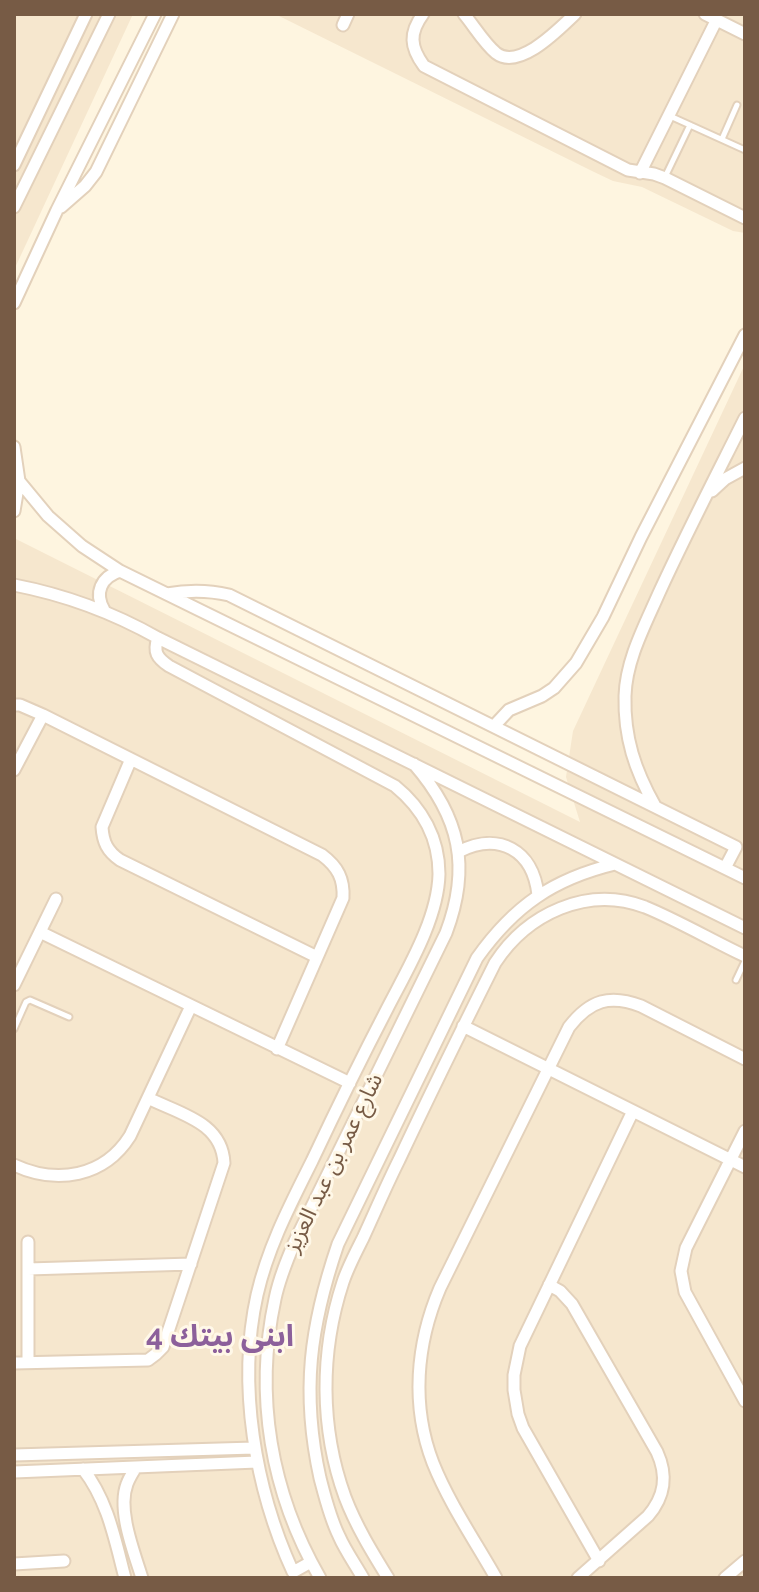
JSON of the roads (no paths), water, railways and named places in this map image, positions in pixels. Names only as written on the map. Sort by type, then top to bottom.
[{"type":"street","points":[[14,165],[86,14]]},
{"type":"street","points":[[14,207],[109,14]]},
{"type":"street","points":[[14,303],[155,14]]},
{"type":"street","points":[[57,210],[78,193],[96,172],[173,14]]},
{"type":"street","points":[[423,14],[414,29],[412,43],[424,66],[628,170],[665,178],[745,218]]},
{"type":"street","points":[[464,14],[495,52],[508,58],[530,51],[575,14]]},
{"type":"street","points":[[640,173],[669,116],[711,17],[745,34]]},
{"type":"street","points":[[494,726],[509,710],[554,688],[576,663],[603,617],[745,335]]},
{"type":"street","points":[[655,807],[632,757],[625,725],[625,693],[631,661],[642,630],[745,418]]},
{"type":"street","points":[[14,447],[19,481],[14,511]]},
{"type":"street","points":[[706,496],[725,479],[745,468]]},
{"type":"street","points":[[19,481],[48,516],[82,546],[120,571],[745,878]]},
{"type":"street","points":[[104,610],[100,603],[100,586],[105,579],[120,571]]},
{"type":"street","points":[[14,585],[52,593],[104,610],[745,928]]},
{"type":"street","points":[[166,594],[188,590],[229,595],[736,847],[725,868]]},
{"type":"street","points":[[158,638],[155,652],[169,666],[371,772],[405,794],[429,825],[435,845],[439,872],[427,925],[286,1211],[261,1279],[252,1322],[250,1352],[254,1448],[270,1518],[293,1572],[311,1562]]},
{"type":"street","points":[[14,705],[43,715],[322,855],[340,873],[344,886],[343,898],[277,1049]]},
{"type":"street","points":[[14,770],[43,715]]},
{"type":"street","points":[[131,759],[102,827],[106,846],[112,854],[317,957]]},
{"type":"street","name":"شارع عمر بن عبد العزيز","points":[[320,1578],[281,1491],[267,1418],[267,1353],[275,1299],[305,1220],[453,914],[459,872],[453,827],[430,783],[414,764]]},
{"type":"street","points":[[458,852],[472,844],[488,842],[504,845],[519,853],[530,864],[538,895]]},
{"type":"street","name":"شارع عمر بن عبد العزيز","points":[[363,1578],[338,1536],[324,1495],[310,1411],[310,1368],[318,1312],[338,1244],[477,958],[507,921],[538,895],[566,879],[615,864]]},
{"type":"street","points":[[14,985],[56,899]]},
{"type":"street","points":[[388,1578],[359,1528],[336,1468],[326,1405],[325,1373],[330,1330],[344,1278],[495,963],[514,938],[531,923],[569,904],[594,900],[619,901],[644,907],[745,958]]},
{"type":"street","points":[[40,932],[350,1083]]},
{"type":"street","points":[[405,974],[422,982]]},
{"type":"street","points":[[496,1578],[433,1463],[420,1411],[418,1380],[421,1350],[431,1309],[440,1288],[569,1027],[579,1014],[609,1000],[626,1000],[745,1059]]},
{"type":"street","points":[[14,1165],[29,1172],[68,1176],[109,1161],[130,1136],[191,1006]]},
{"type":"street","points":[[463,1026],[745,1167]]},
{"type":"street","points":[[14,1363],[148,1360],[168,1338],[224,1163],[220,1142],[214,1133],[148,1098]]},
{"type":"street","points":[[599,1561],[523,1428],[515,1401],[514,1375],[520,1346],[633,1111]]},
{"type":"street","points":[[400,1118],[415,1126]]},
{"type":"street","points":[[745,1131],[686,1248],[681,1271],[685,1292],[745,1401]]},
{"type":"street","points":[[286,1211],[305,1220]]},
{"type":"street","points":[[28,1242],[28,1362]]},
{"type":"street","points":[[28,1269],[191,1264]]},
{"type":"street","points":[[549,1285],[572,1304],[657,1452],[665,1474],[656,1507],[578,1578]]},
{"type":"street","points":[[250,1352],[267,1353]]},
{"type":"street","points":[[14,1455],[254,1448]]},
{"type":"street","points":[[14,1472],[257,1462]]},
{"type":"street","points":[[136,1467],[127,1483],[123,1502],[142,1578]]},
{"type":"street","points":[[83,1469],[104,1503],[125,1578]]},
{"type":"street","points":[[14,1564],[64,1561]]},
{"type":"street","points":[[725,1578],[745,1561]]},
{"type":"street","points":[[28,1563],[31,1578]]},
{"type":"lane","points":[[722,139],[737,105]]},
{"type":"lane","points":[[669,116],[745,150]]},
{"type":"lane","points":[[665,178],[690,125]]},
{"type":"lane","points":[[736,980],[745,958]]},
{"type":"lane","points":[[14,1029],[26,1002],[30,1000],[69,1017]]},
{"type":"district","name":"ابنى بيتك 4","points":[[220,1337]]}]
